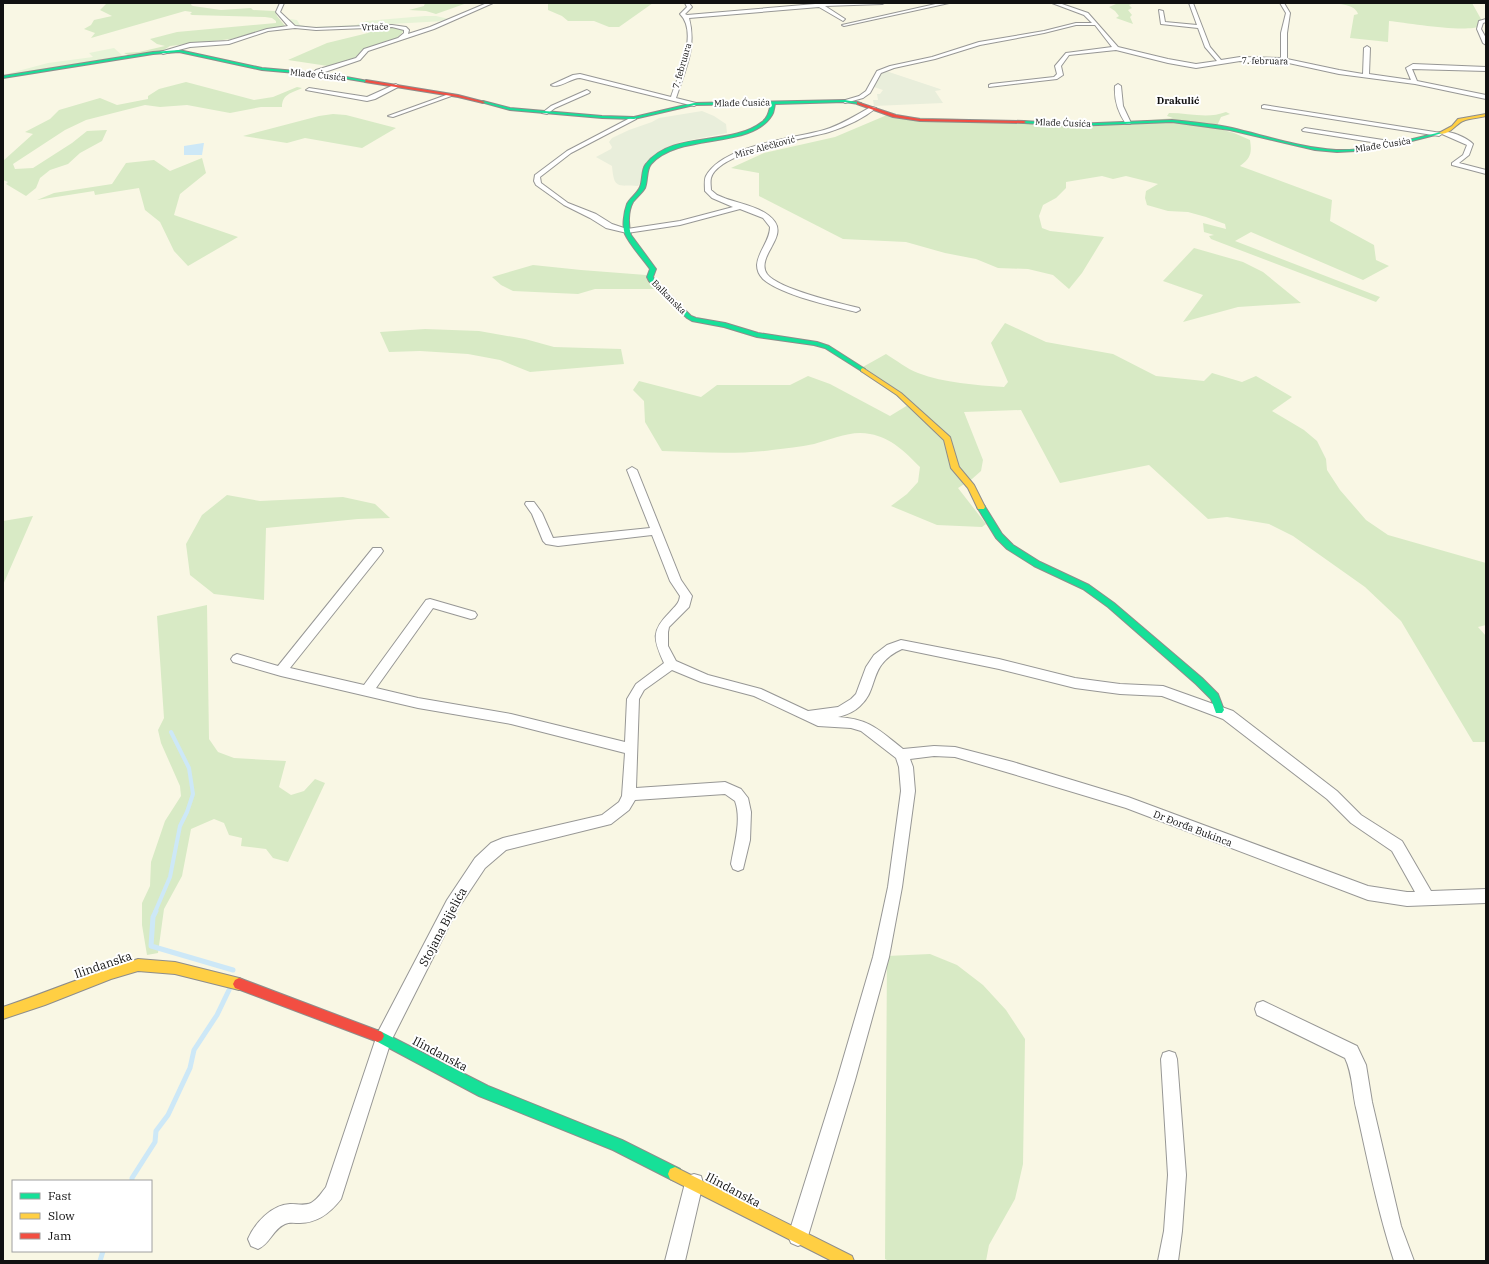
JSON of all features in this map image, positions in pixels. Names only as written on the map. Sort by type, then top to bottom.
[{"type":"street","points":[[282,3],[278,12],[291,26],[295,27]]},
{"type":"street","points":[[402,38],[432,28],[491,3]]},
{"type":"street","name":"7. februara","points":[[687,3],[690,7],[682,14],[686,17],[690,31],[690,46],[672,99],[694,104]]},
{"type":"street","points":[[686,17],[820,5],[882,3]]},
{"type":"street","points":[[820,5],[844,23],[947,3]]},
{"type":"street","points":[[1054,3],[1069,5],[1086,14],[1096,24],[1109,43],[1116,48]]},
{"type":"street","points":[[1191,3],[1208,48],[1220,62]]},
{"type":"street","points":[[1282,3],[1288,13],[1284,33],[1284,60]]},
{"type":"street","points":[[1161,11],[1163,24],[1201,27]]},
{"type":"street","points":[[1478,29],[1481,22],[1486,20]]},
{"type":"street","points":[[851,100],[861,97],[868,92],[879,72],[892,67],[933,58],[979,44],[1039,33],[1076,24],[1096,24]]},
{"type":"street","name":"Vrtače","points":[[295,27],[316,29],[396,26],[407,30],[402,38],[366,50],[358,59],[318,71],[316,73]]},
{"type":"street","points":[[163,52],[190,45],[229,42],[267,30],[295,27]]},
{"type":"street","points":[[1478,29],[1486,30]]},
{"type":"street","points":[[1478,29],[1486,43]]},
{"type":"street","name":"7. februara","points":[[991,86],[1056,78],[1060,75],[1058,66],[1065,56],[1073,53],[1116,48],[1184,64],[1208,65],[1240,59],[1284,60],[1339,72],[1415,82],[1486,97]]},
{"type":"street","points":[[1366,75],[1367,48]]},
{"type":"street","name":"Mlađe Ćusića","points":[[3,77],[163,52],[192,53],[262,69],[316,73],[451,95],[500,108],[602,118],[634,118],[694,104],[851,100],[895,116],[920,120],[1021,122],[1073,125],[1158,121],[1230,129],[1315,149],[1337,151],[1356,150],[1396,144],[1441,133],[1465,118],[1486,115]]},
{"type":"street","points":[[1415,82],[1409,68],[1414,66],[1486,68]]},
{"type":"street","points":[[554,85],[575,76],[580,76],[672,99]]},
{"type":"street","points":[[309,90],[369,99],[396,86]]},
{"type":"street","points":[[1118,86],[1121,112],[1128,122]]},
{"type":"street","points":[[545,113],[559,104],[588,92]]},
{"type":"street","points":[[391,116],[451,95]]},
{"type":"street","points":[[739,207],[680,223],[626,231],[627,211],[630,203],[642,188],[647,165],[650,162],[660,154],[686,143],[731,136],[752,130],[768,120],[773,103]]},
{"type":"street","points":[[1264,106],[1441,133],[1464,140],[1470,144],[1469,151],[1465,157],[1454,164],[1486,172]]},
{"type":"street","name":"Mire Alečković","points":[[856,310],[798,292],[766,278],[762,271],[761,262],[763,254],[774,235],[774,227],[761,215],[718,199],[708,191],[706,184],[712,170],[718,164],[729,158],[747,151],[833,129],[873,108]]},
{"type":"street","name":"Mlađe Ćusića","points":[[626,231],[609,226],[593,216],[566,204],[546,191],[538,184],[536,178],[542,171],[569,152],[634,118]]},
{"type":"street","points":[[1305,130],[1396,144]]},
{"type":"street","name":"Balkanska","points":[[626,231],[653,269],[650,277],[651,280],[689,317],[694,320],[725,325],[757,335],[815,343],[826,347],[849,360],[899,394],[941,432],[946,439],[955,468],[971,487],[982,510],[999,536],[1010,547],[1038,564],[1086,587],[1111,606],[1199,681],[1214,697],[1219,710]]},
{"type":"street","points":[[632,470],[676,581],[686,600],[685,604],[664,625],[662,632],[662,646],[671,664],[705,679],[757,692],[818,721],[851,723],[865,727],[901,755],[906,767],[908,791],[895,888],[881,957],[846,1080],[798,1236]]},
{"type":"street","points":[[530,504],[537,513],[547,538],[550,541],[558,542],[656,531]]},
{"type":"street","points":[[281,671],[377,551]]},
{"type":"street","points":[[367,691],[430,603],[471,615]]},
{"type":"street","points":[[804,714],[828,714],[845,709],[854,704],[860,698],[874,665],[889,650],[901,644],[999,664],[1075,683],[1120,689],[1164,691],[1228,714],[1332,795],[1356,819],[1387,838],[1397,846],[1427,898]]},
{"type":"street","points":[[237,659],[281,671],[418,703],[511,719],[632,749]]},
{"type":"street","name":"Stojana Bijelića","points":[[258,1239],[268,1226],[277,1218],[285,1214],[309,1213],[317,1211],[324,1206],[334,1192],[384,1038],[452,905],[480,862],[496,848],[512,841],[606,820],[624,806],[629,794],[633,699],[640,687],[671,664]]},
{"type":"street","name":"Dr Đorđa Bukinca","points":[[901,755],[934,751],[950,752],[1013,768],[1128,803],[1368,893],[1407,899],[1486,896]]},
{"type":"street","points":[[629,794],[725,788],[736,792],[741,798],[744,806],[742,837],[738,864]]},
{"type":"street","name":"Ilindanska","points":[[3,1013],[45,999],[111,972],[138,965],[175,968],[224,979],[384,1038],[484,1091],[616,1145],[694,1182],[847,1261]]},
{"type":"street","points":[[1263,1009],[1351,1052],[1357,1065],[1363,1102],[1392,1226],[1404,1261]]},
{"type":"street","points":[[1168,1059],[1177,1175],[1173,1231],[1168,1261]]},
{"type":"street","points":[[675,1261],[694,1182]]},
{"type":"shaded area","points":[[3,3],[1486,3],[1486,1261],[3,1261]]},
{"type":"green space","points":[[107,3],[192,3],[191,5],[193,6],[221,10],[251,8],[253,10],[275,11],[286,27],[231,39],[170,46],[162,51],[128,55],[124,53],[139,52],[165,46],[157,44],[150,39],[177,32],[276,23],[276,21],[272,18],[265,17],[192,15],[190,14],[192,12],[185,11],[91,38],[95,33],[84,29],[91,25],[94,20],[112,16],[100,10]]},
{"type":"green space","points":[[425,3],[467,3],[436,14],[426,11],[409,10],[424,6]]},
{"type":"green space","points":[[548,3],[653,3],[619,27],[609,27],[594,21],[568,21],[562,16],[548,10]]},
{"type":"green space","points":[[1115,3],[1134,3],[1129,5],[1132,8],[1128,10],[1132,15],[1130,17],[1133,24],[1116,18],[1119,16],[1109,7],[1116,4]]},
{"type":"green space","points":[[1326,3],[1472,3],[1481,19],[1481,26],[1473,28],[1450,28],[1389,21],[1388,42],[1350,38],[1354,15],[1358,14],[1356,10],[1349,6]]},
{"type":"green space","points":[[436,16],[449,19],[445,21],[317,28],[299,27],[294,25],[289,19],[297,20],[300,25],[311,27],[356,25],[366,21]]},
{"type":"green space","points":[[373,28],[400,28],[404,31],[396,39],[362,50],[354,59],[328,66],[288,60],[327,43],[368,33]]},
{"type":"green space","points":[[114,48],[123,56],[3,76],[48,63],[93,57],[89,53]]},
{"type":"green space","points":[[886,71],[940,89],[941,90],[935,91],[943,103],[874,106],[873,100],[878,100],[877,94],[880,94],[883,90],[874,87],[883,72]]},
{"type":"green space","points":[[186,82],[254,100],[273,97],[297,87],[302,88],[286,97],[282,103],[282,107],[261,107],[230,113],[187,105],[160,107],[145,105],[86,120],[65,130],[13,164],[15,169],[33,168],[72,143],[87,131],[107,130],[102,141],[80,153],[68,164],[50,170],[40,178],[36,188],[26,196],[6,184],[8,182],[3,180],[3,161],[33,134],[25,132],[50,119],[59,110],[100,98],[117,105],[148,99],[148,96],[159,89]]},
{"type":"green space","points":[[702,111],[714,116],[726,124],[727,133],[680,142],[661,151],[638,186],[625,186],[618,184],[614,179],[612,166],[596,157],[611,149],[612,147],[609,142],[612,138],[629,130],[659,118]]},
{"type":"green space","points":[[1226,112],[1230,114],[1221,117],[1216,128],[1234,133],[1250,140],[1251,148],[1249,158],[1240,166],[1332,200],[1330,221],[1374,245],[1376,260],[1389,266],[1363,280],[1251,232],[1235,241],[1380,297],[1376,302],[1211,239],[1209,236],[1214,235],[1204,232],[1203,223],[1226,229],[1225,224],[1188,212],[1168,211],[1147,205],[1145,198],[1146,191],[1158,184],[1126,176],[1113,179],[1102,176],[1066,182],[1066,188],[1056,198],[1043,205],[1039,216],[1042,228],[1050,231],[1104,237],[1082,273],[1069,289],[1053,275],[1028,269],[998,268],[976,259],[945,253],[906,242],[843,239],[759,196],[759,173],[731,168],[764,153],[835,137],[887,115],[903,117],[1107,124],[1173,118],[1167,116],[1169,113],[1212,115]]},
{"type":"green space","points":[[333,114],[346,115],[396,128],[362,148],[305,138],[287,143],[243,136],[319,116]]},
{"type":"green space","points":[[202,158],[206,173],[180,194],[174,215],[238,237],[188,266],[174,251],[160,222],[145,210],[139,188],[95,195],[94,191],[37,200],[54,193],[112,184],[126,163],[154,160],[170,171]]},
{"type":"green space","points":[[1194,248],[1243,262],[1263,272],[1301,303],[1238,307],[1183,322],[1203,295],[1163,281]]},
{"type":"green space","points":[[533,265],[646,275],[661,289],[595,289],[578,294],[513,291],[501,285],[492,277]]},
{"type":"green space","points":[[1005,323],[1046,342],[1113,354],[1156,376],[1204,381],[1212,373],[1242,382],[1256,376],[1292,397],[1272,411],[1304,430],[1317,441],[1326,459],[1327,470],[1340,490],[1366,520],[1388,535],[1486,563],[1486,625],[1478,627],[1486,636],[1486,742],[1473,742],[1401,621],[1365,587],[1293,536],[1269,524],[1227,517],[1208,519],[1149,465],[1060,483],[1021,410],[964,412],[983,460],[981,471],[958,488],[986,524],[982,527],[937,525],[891,506],[907,494],[918,482],[920,467],[892,442],[870,434],[856,433],[809,445],[758,452],[717,453],[662,451],[645,422],[644,401],[633,390],[639,381],[701,397],[717,385],[790,385],[808,376],[830,384],[890,416],[908,405],[861,368],[886,354],[910,369],[928,376],[960,383],[1004,387],[1008,382],[991,343]]},
{"type":"green space","points":[[425,329],[479,331],[525,339],[554,347],[621,349],[624,364],[530,372],[500,360],[468,354],[420,351],[389,352],[380,332]]},
{"type":"green space","points":[[227,495],[260,501],[343,497],[375,504],[390,518],[358,519],[266,528],[264,600],[214,594],[190,575],[186,544],[202,515]]},
{"type":"green space","points":[[33,516],[3,585],[3,521]]},
{"type":"green space","points":[[207,605],[209,739],[218,752],[234,758],[286,761],[279,787],[291,795],[304,791],[315,779],[325,783],[288,862],[273,858],[266,849],[241,846],[242,838],[229,835],[224,823],[214,819],[191,829],[182,876],[164,909],[158,953],[147,955],[142,925],[142,903],[150,886],[151,862],[165,821],[181,796],[180,786],[161,743],[158,730],[164,718],[157,616]]},
{"type":"green space","points":[[930,954],[957,965],[983,985],[1006,1010],[1025,1039],[1023,1164],[1015,1199],[989,1245],[986,1261],[889,1261],[885,1259],[887,956]]},
{"type":"water","points":[[204,143],[202,155],[184,155],[184,146]]},
{"type":"waterway","points":[[155,912],[170,877],[180,826],[187,812],[193,794],[189,768],[171,732]]},
{"type":"waterway","points":[[156,911],[153,917],[151,946],[233,970]]},
{"type":"waterway","points":[[132,1180],[155,1142],[156,1131],[168,1115],[190,1068],[194,1050],[217,1015],[229,990]]},
{"type":"waterway","points":[[100,1261],[103,1252]]},
{"type":"traffic: fast","points":[[3,77],[153,53],[179,51],[262,69],[330,75],[366,81]]},
{"type":"traffic: fast","points":[[483,102],[510,109],[602,117],[634,118],[694,104],[845,101],[859,103]]},
{"type":"traffic: fast","points":[[773,103],[771,114],[764,123],[753,129],[740,134],[677,146],[660,154],[647,165],[642,188],[630,203],[627,211],[628,235],[653,269],[650,277],[651,280],[689,317],[694,320],[725,325],[757,335],[815,343],[827,347],[863,370]]},
{"type":"traffic: fast","points":[[1024,122],[1073,125],[1172,121],[1230,129],[1315,149],[1337,151],[1356,150],[1396,144],[1441,133]]},
{"type":"traffic: fast","points":[[981,507],[999,536],[1010,547],[1037,564],[1086,587],[1111,605],[1199,681],[1215,697],[1219,710]]},
{"type":"traffic: fast","points":[[378,1036],[484,1091],[617,1145],[675,1174]]},
{"type":"traffic: slow","points":[[1441,133],[1454,127],[1460,120],[1486,115]]},
{"type":"traffic: slow","points":[[863,370],[899,394],[947,439],[955,468],[971,487],[981,507]]},
{"type":"traffic: slow","points":[[3,1013],[45,999],[111,973],[138,965],[175,968],[239,984]]},
{"type":"traffic: slow","points":[[675,1174],[847,1261]]},
{"type":"traffic: jam","points":[[366,81],[458,96],[483,102]]},
{"type":"traffic: jam","points":[[859,103],[895,116],[920,120],[1024,122]]},
{"type":"traffic: jam","points":[[239,984],[378,1036]]},
{"type":"district","name":"Drakulić","points":[[1178,100]]}]
